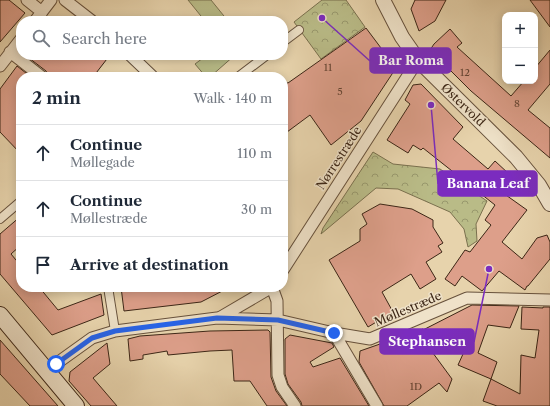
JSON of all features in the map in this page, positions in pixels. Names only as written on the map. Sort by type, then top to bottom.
[{"type":"main road","points":[[0,315],[76,406]]},
{"type":"street","points":[[27,0],[37,16]]},
{"type":"street","points":[[39,16],[51,0]]},
{"type":"street","points":[[66,0],[86,16]]},
{"type":"street","name":"Østervold","points":[[384,0],[402,37],[418,60],[516,157],[539,185],[550,204]]},
{"type":"street","points":[[288,38],[299,30]]},
{"type":"street","points":[[0,66],[16,44]]},
{"type":"street","points":[[10,52],[16,57]]},
{"type":"street","points":[[20,60],[36,72]]},
{"type":"street","points":[[135,60],[148,72]]},
{"type":"street","points":[[245,72],[260,60]]},
{"type":"street","name":"Nørrestræde","points":[[288,262],[418,60]]},
{"type":"street","points":[[0,219],[16,205]]},
{"type":"street","points":[[109,292],[115,331]]},
{"type":"street","points":[[46,371],[92,338],[115,331],[217,318],[263,292]]},
{"type":"street","points":[[274,292],[277,301],[278,320],[278,375],[282,387],[295,406]]},
{"type":"street","name":"Møllestræde","points":[[217,318],[278,320],[334,333],[370,339],[467,298],[550,300]]},
{"type":"street","points":[[334,333],[377,406]]},
{"type":"green space","points":[[188,0],[211,0],[224,16],[201,16]]},
{"type":"green space","points":[[322,0],[346,0],[365,27],[321,59],[294,22]]},
{"type":"green space","points":[[200,60],[229,60],[216,72],[202,72],[195,64]]},
{"type":"green space","points":[[373,152],[393,164],[440,169],[487,201],[476,224],[477,241],[468,247],[464,229],[450,212],[398,189],[376,188],[321,234],[323,228]]},
{"type":"building","points":[[0,0],[9,0],[25,13],[22,16],[16,16],[16,23],[0,42]]},
{"type":"building","points":[[415,0],[446,0],[435,21],[419,31],[411,9]]},
{"type":"building","points":[[530,0],[550,0],[550,27]]},
{"type":"building","points":[[366,28],[396,68],[361,121],[331,145],[310,115],[288,131],[288,83]]},
{"type":"building","points":[[450,29],[462,43],[457,47],[511,96],[521,84],[538,84],[538,64],[550,50],[550,84],[528,110],[550,128],[550,158],[471,91],[430,50],[434,44]]},
{"type":"building","points":[[32,60],[106,60],[97,72],[46,71]]},
{"type":"building","points":[[17,66],[25,72],[16,72],[16,149],[0,132],[0,89]]},
{"type":"building","points":[[421,84],[463,127],[453,139],[488,169],[495,161],[509,174],[496,188],[527,210],[502,242],[522,259],[537,238],[547,235],[550,242],[550,259],[525,290],[499,271],[482,291],[462,276],[455,286],[445,279],[465,250],[470,252],[491,225],[485,220],[495,205],[423,148],[421,150],[413,145],[408,153],[387,140],[410,104],[405,100],[413,85]]},
{"type":"building","points":[[380,204],[412,209],[433,220],[433,227],[443,243],[438,246],[442,252],[426,262],[436,279],[420,289],[411,274],[382,292],[393,312],[368,327],[329,260],[360,241],[360,229],[367,224],[362,214]]},
{"type":"building","points":[[16,220],[16,250],[11,254],[16,260],[16,292],[43,292],[58,310],[101,294],[104,315],[52,335],[0,274],[0,234]]},
{"type":"building","points":[[122,292],[220,292],[201,302],[124,311]]},
{"type":"building","points":[[472,305],[519,306],[510,328],[488,325],[478,353],[497,362],[491,379],[458,365],[473,332],[430,349],[452,379],[447,392],[439,383],[407,406],[384,406],[359,362],[360,351],[423,329],[421,331]]},
{"type":"building","points":[[522,307],[550,307],[550,406],[497,406],[483,401],[491,379],[520,394],[521,355],[535,358],[539,330],[521,329]]},
{"type":"building","points":[[268,330],[270,332],[271,377],[276,391],[287,406],[267,406],[250,381],[234,381],[232,350],[168,355],[167,351],[143,355],[143,359],[130,361],[128,339],[140,336],[210,331]]},
{"type":"building","points":[[290,335],[332,343],[334,347],[310,362],[313,367],[340,358],[369,406],[302,406],[301,402],[288,384],[285,374],[285,339]]},
{"type":"building","points":[[0,340],[58,406],[30,406],[0,374]]},
{"type":"building","points":[[107,343],[110,364],[93,378],[117,406],[91,406],[69,381],[70,372]]},
{"type":"place","name":"Bar Roma","points":[[322,18]]},
{"type":"place","name":"Banana Leaf","points":[[431,105]]},
{"type":"place","name":"Stephansen","points":[[489,269]]},
{"type":"route","points":[[56,364],[92,338],[115,331],[217,318],[278,320],[334,333]]}]
